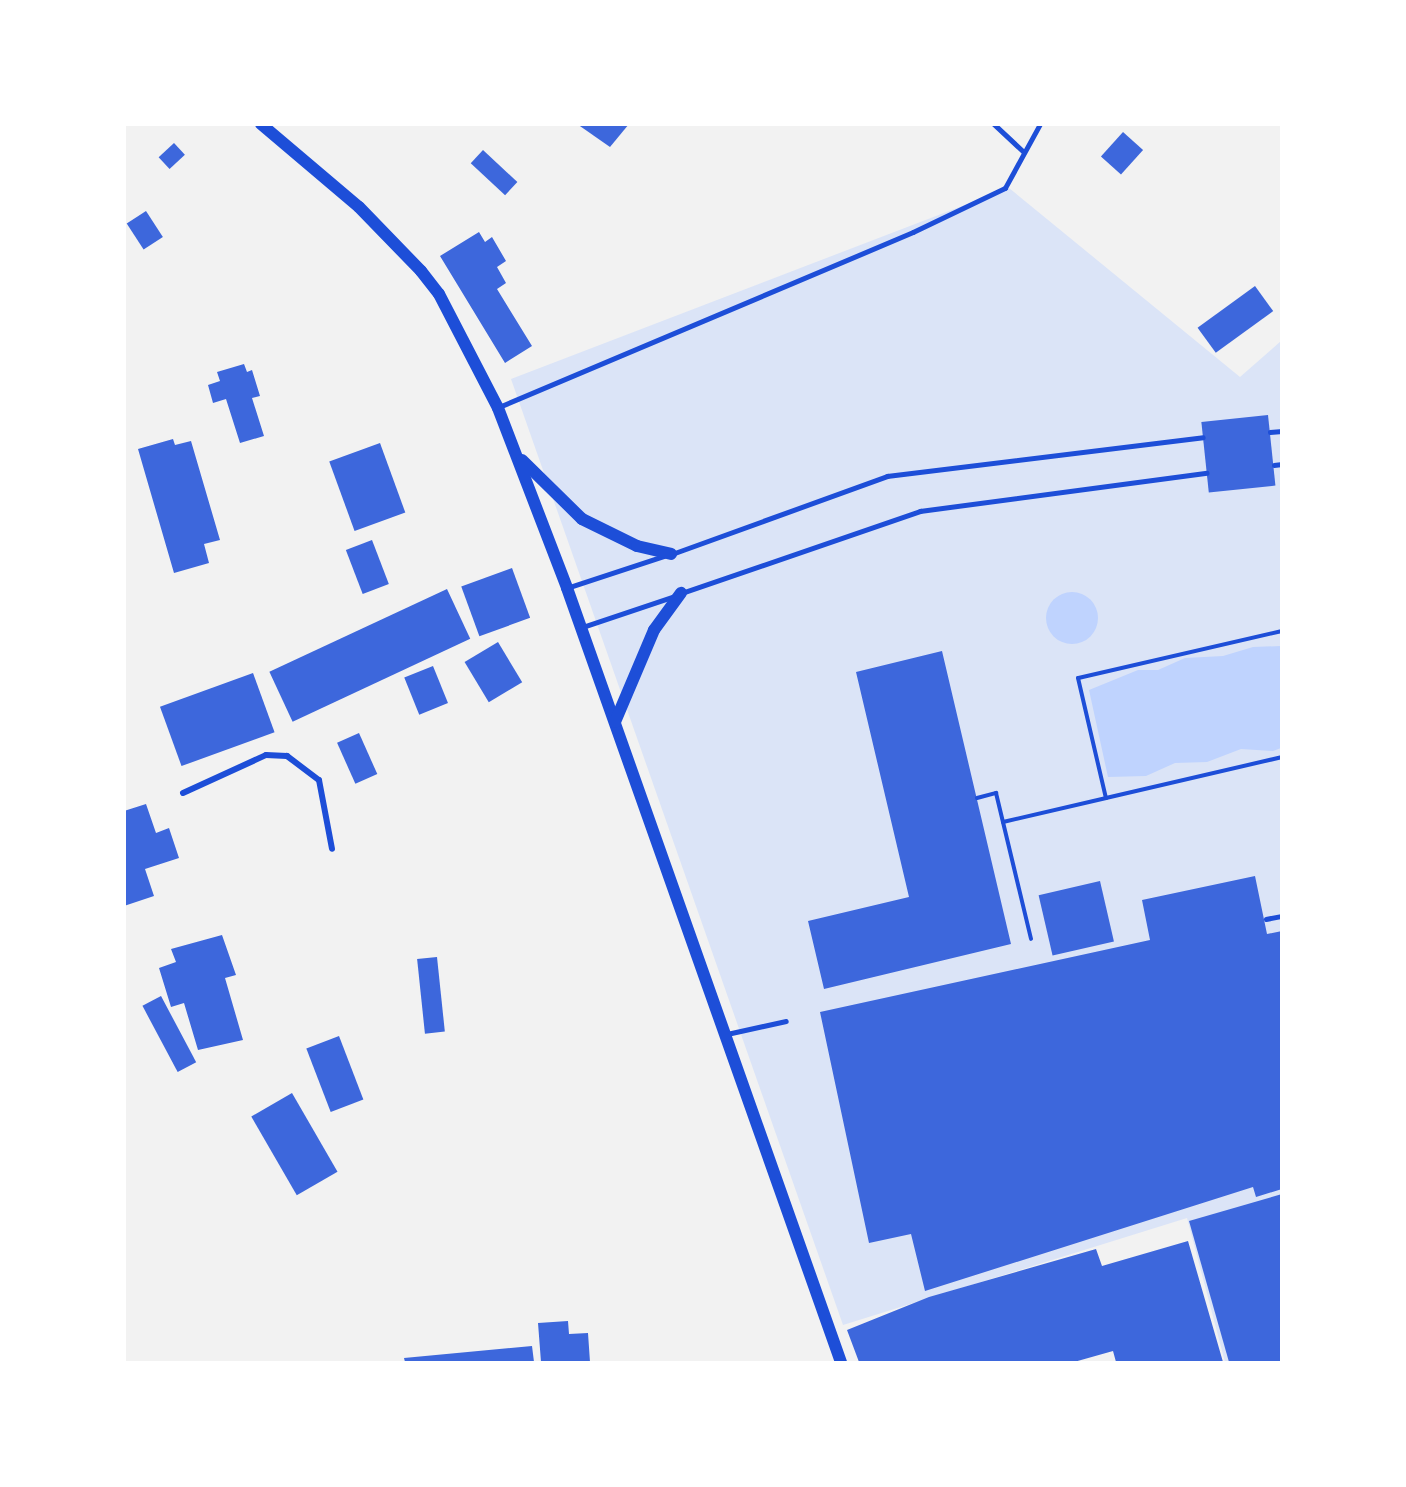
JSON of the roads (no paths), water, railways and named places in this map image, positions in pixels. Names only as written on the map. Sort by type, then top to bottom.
[{"type":"main road","points":[[261,124],[359,207],[421,271],[440,294],[498,408],[519,457],[567,588],[841,1362]]},
{"type":"main road","points":[[519,457],[582,519],[637,546],[671,554]]},
{"type":"main road","points":[[615,722],[654,630],[681,593]]},
{"type":"street","points":[[183,793],[266,755],[287,756],[319,780],[332,849]]},
{"type":"lane","points":[[994,124],[1024,152]]},
{"type":"lane","points":[[498,408],[913,232],[1005,189],[1040,124]]},
{"type":"lane","points":[[1270,432],[1281,431]]},
{"type":"lane","points":[[567,588],[671,554],[886,476],[1203,437]]},
{"type":"lane","points":[[1274,465],[1281,464]]},
{"type":"lane","points":[[580,628],[920,512],[1206,473]]},
{"type":"lane","points":[[1266,919],[1281,916]]},
{"type":"lane","points":[[725,1035],[786,1021]]},
{"type":"water","points":[[1072,592],[1082,594],[1090,600],[1096,608],[1098,618],[1096,628],[1090,636],[1082,642],[1072,644],[1062,642],[1054,636],[1048,628],[1046,618],[1048,608],[1054,600],[1062,594]]},
{"type":"water","points":[[1281,646],[1281,748],[1273,751],[1241,749],[1207,762],[1175,763],[1146,776],[1108,777],[1089,690],[1138,670],[1158,670],[1185,658],[1223,656],[1253,647]]}]
